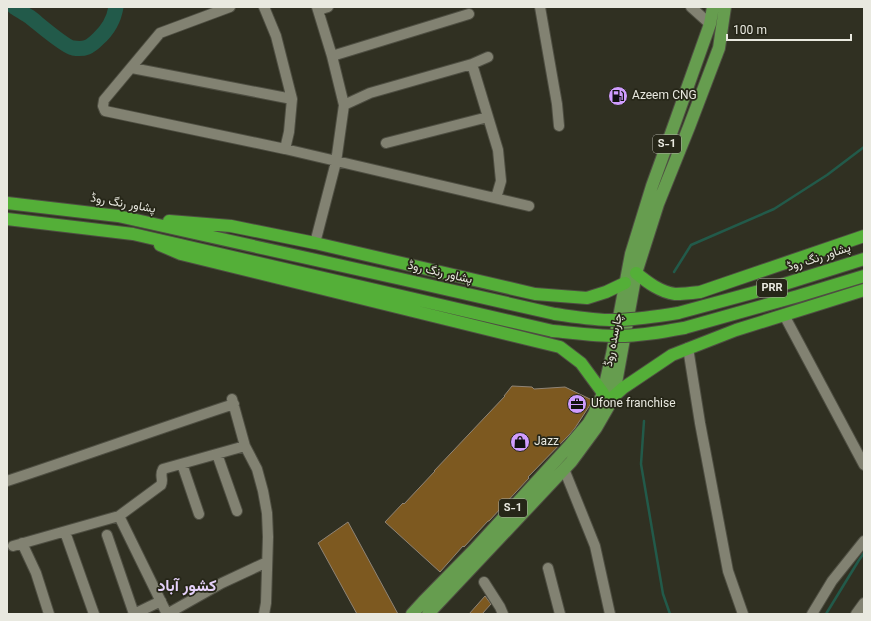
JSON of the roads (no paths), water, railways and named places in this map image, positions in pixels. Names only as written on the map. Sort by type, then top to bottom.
[{"type":"highway","name":"پشاور رنگ روڈ","points":[[7,203],[118,216],[555,314],[588,319],[619,320],[678,313],[778,286],[864,259]]},
{"type":"highway","points":[[118,216],[231,226],[314,243],[535,294],[587,298],[606,292],[625,283]]},
{"type":"highway","points":[[7,219],[133,234],[181,254],[560,347],[581,363],[608,395],[623,388],[672,355],[688,348],[736,330],[864,290]]},
{"type":"highway","name":"PRR","points":[[133,234],[553,331],[618,336],[684,328],[864,276]]},
{"type":"highway","points":[[636,273],[659,289],[675,294],[700,292],[864,236]]},
{"type":"main road","name":"چارسدہ روڈ","points":[[428,614],[571,462],[596,428],[611,402],[608,395],[612,354],[631,254],[652,186],[710,24],[713,7]]},
{"type":"main road","name":"چارسدہ روڈ","points":[[412,614],[474,550],[578,437],[588,424],[596,408],[608,395],[636,273],[658,204],[719,48],[725,7]]},
{"type":"street","points":[[230,7],[160,33],[104,100],[103,106],[106,111],[285,149],[529,206]]},
{"type":"street","points":[[264,7],[276,36],[292,99],[289,132],[285,149]]},
{"type":"street","points":[[540,7],[559,126]]},
{"type":"street","points":[[691,7],[710,24]]},
{"type":"street","points":[[314,243],[336,162],[344,105],[321,8]]},
{"type":"street","points":[[332,56],[469,14]]},
{"type":"street","points":[[344,105],[370,93],[472,64],[488,57]]},
{"type":"street","points":[[472,64],[498,150],[501,181],[496,198]]},
{"type":"street","points":[[132,68],[292,99]]},
{"type":"street","points":[[386,143],[488,117]]},
{"type":"street","points":[[784,315],[864,465]]},
{"type":"street","points":[[688,348],[728,571],[743,614]]},
{"type":"street","points":[[7,481],[156,430],[233,401],[245,446],[256,469],[263,491],[267,513],[268,537],[266,603],[264,614]]},
{"type":"street","points":[[49,614],[36,574],[17,545],[119,516],[161,485],[161,473],[163,469],[245,446]]},
{"type":"street","points":[[217,454],[237,510]]},
{"type":"street","points":[[182,464],[199,514]]},
{"type":"street","points":[[564,469],[596,546],[610,614]]},
{"type":"street","points":[[119,516],[167,614],[222,583],[267,562]]},
{"type":"street","points":[[65,532],[94,614]]},
{"type":"street","points":[[107,535],[134,614],[160,602]]},
{"type":"street","points":[[812,614],[832,581],[864,541]]},
{"type":"street","points":[[548,568],[560,614]]},
{"type":"street","points":[[484,582],[498,612]]},
{"type":"street","points":[[856,614],[864,603]]},
{"type":"waterway","points":[[14,7],[30,17],[64,43],[73,48],[81,49],[92,44],[101,36],[110,24],[116,7]]},
{"type":"waterway","points":[[674,272],[691,245],[774,209],[827,175],[864,147]]},
{"type":"waterway","points":[[644,421],[641,464],[663,594],[670,614]]},
{"type":"waterway","points":[[826,614],[864,553]]},
{"type":"place","name":"Azeem CNG","points":[[618,96]]},
{"type":"place","name":"Ufone franchise","points":[[577,404]]},
{"type":"place","name":"Jazz","points":[[520,442]]},
{"type":"district","name":"کشور آباد","points":[[187,587]]}]
